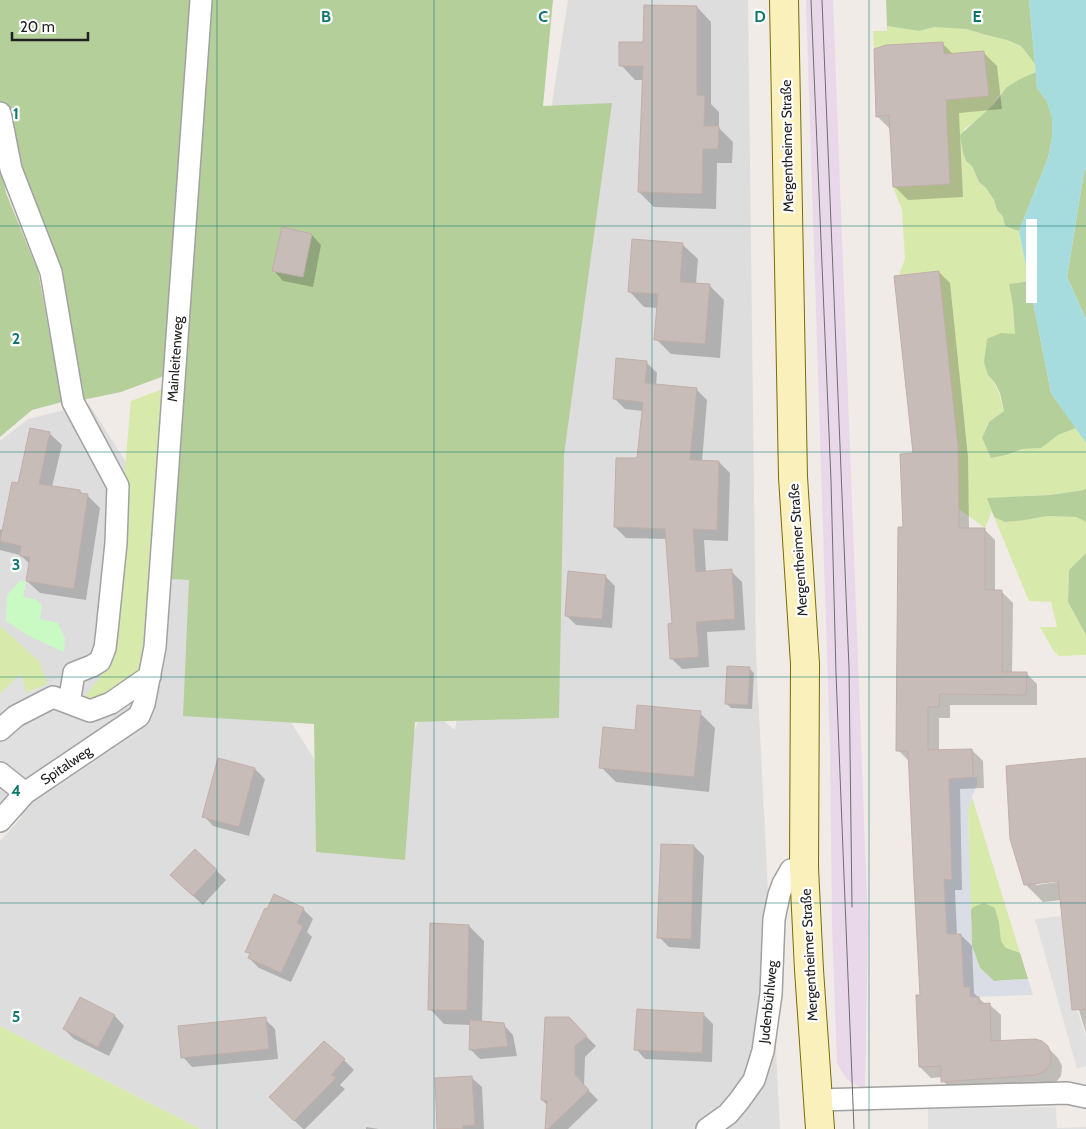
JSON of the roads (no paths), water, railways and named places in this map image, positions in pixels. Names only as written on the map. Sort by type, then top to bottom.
[{"type":"main road","name":"Mergentheimer Straße","points":[[784,0],[793,477],[805,664],[804,868],[820,1129]]},
{"type":"street","name":"Mainleitenweg","points":[[139,716],[144,704],[155,647],[200,0]]},
{"type":"street","points":[[0,113],[11,170],[51,272],[73,402],[118,486],[116,543],[105,648],[100,661],[74,673],[69,703]]},
{"type":"street","points":[[0,730],[16,716],[52,697],[90,711],[111,703],[150,676]]},
{"type":"street","name":"Spitalweg","points":[[0,821],[25,793],[139,716]]},
{"type":"street","points":[[0,773],[25,793]]},
{"type":"street","name":"Judenbühlweg","points":[[707,1129],[728,1114],[754,1080],[763,1051],[770,1004],[774,919],[779,895],[791,870],[804,868]]},
{"type":"street","points":[[818,1100],[1067,1093],[1086,1097]]},
{"type":"water","points":[[1029,0],[1086,0],[1086,168],[1067,277],[1086,319],[1086,443],[1051,393],[1019,231],[1048,158],[1052,138],[1052,118],[1047,101],[1037,88]]},
{"type":"tram line","points":[[811,0],[831,481],[836,673],[854,1129]]},
{"type":"tram line","points":[[822,0],[849,668],[852,907]]}]
